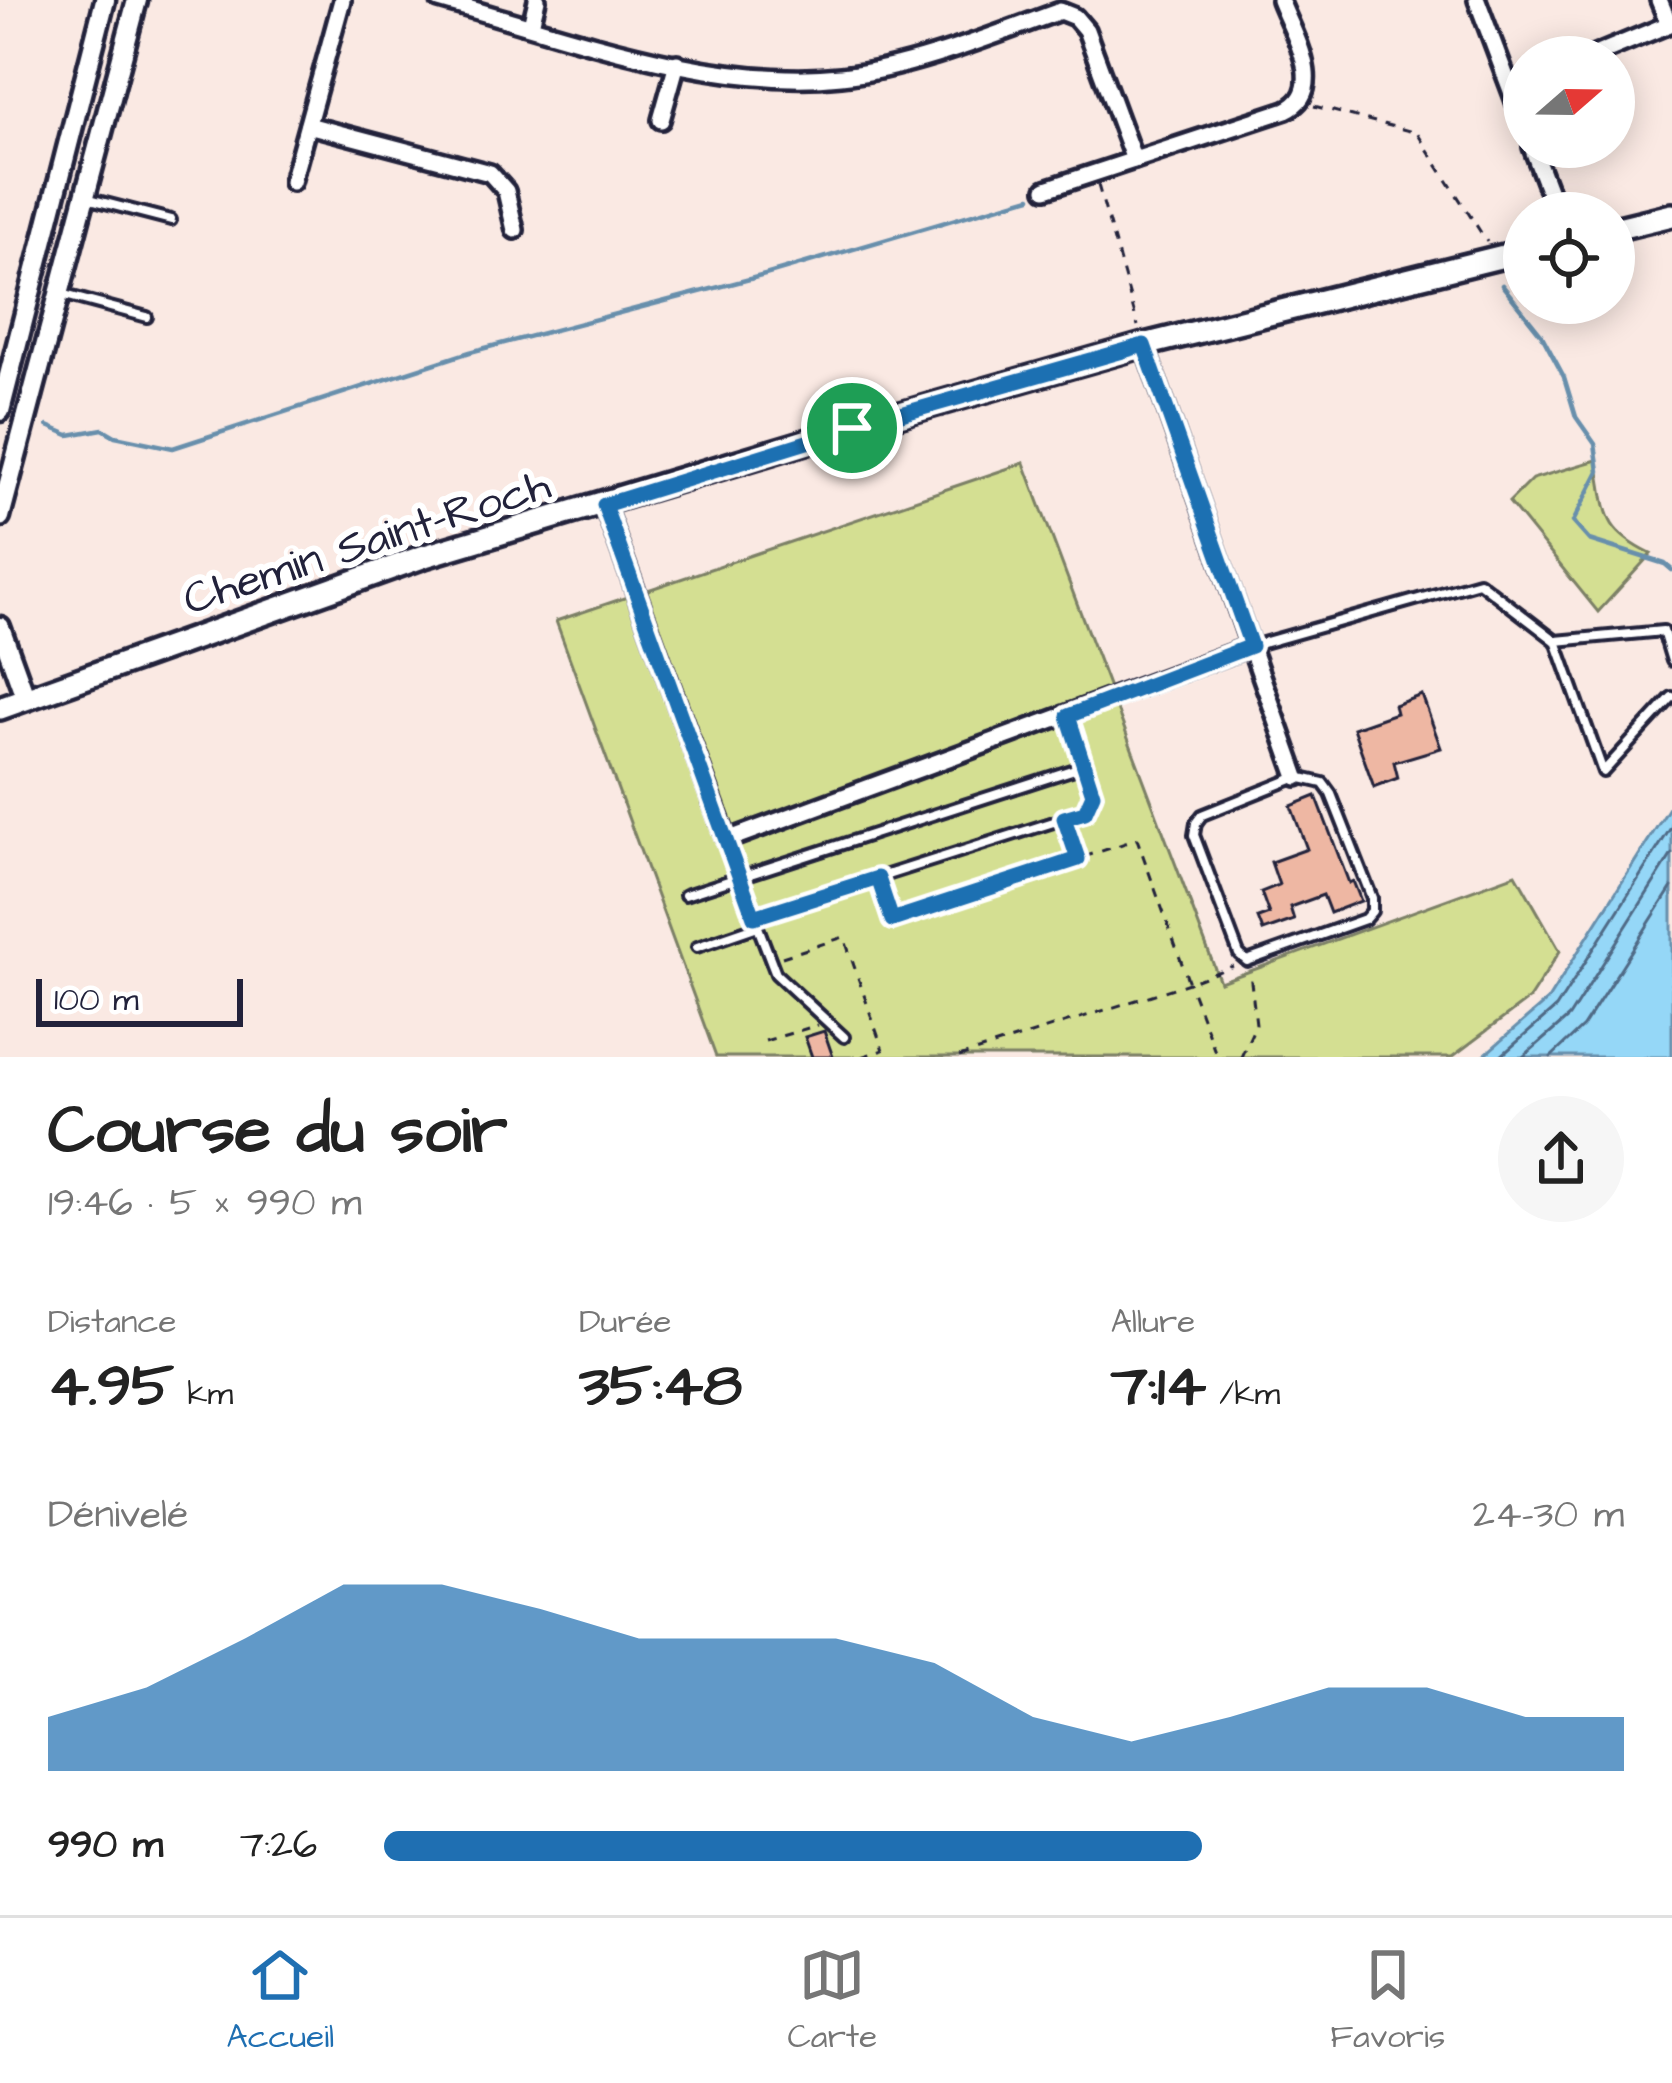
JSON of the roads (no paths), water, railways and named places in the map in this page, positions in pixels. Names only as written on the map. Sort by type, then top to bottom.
[{"type":"main road","points":[[1635,224],[1672,215]]},
{"type":"main road","name":"Chemin Saint-Roch","points":[[0,706],[425,556],[852,428],[1144,345],[1503,257]]},
{"type":"street","points":[[28,412],[0,409],[105,0]]},
{"type":"street","points":[[0,517],[137,0]]},
{"type":"street","points":[[292,182],[342,0]]},
{"type":"street","points":[[439,0],[677,63],[761,78],[837,76],[928,56],[1067,12],[1086,30],[1134,160]]},
{"type":"street","points":[[531,25],[538,0]]},
{"type":"street","points":[[1046,189],[1300,102],[1307,75],[1280,0]]},
{"type":"street","points":[[1477,0],[1503,57]]},
{"type":"street","points":[[1635,38],[1670,24],[1659,0]]},
{"type":"street","points":[[661,120],[677,63]]},
{"type":"street","points":[[77,108],[106,118]]},
{"type":"street","points":[[308,124],[490,173],[506,191],[515,230]]},
{"type":"street","points":[[1144,345],[1297,777]]},
{"type":"street","points":[[604,505],[727,840],[1251,646]]},
{"type":"street","points":[[0,627],[26,699]]},
{"type":"lane","points":[[85,198],[171,220]]},
{"type":"lane","points":[[59,294],[147,317]]},
{"type":"lane","points":[[1251,646],[1479,582],[1556,641],[1603,772],[1672,698]]},
{"type":"lane","points":[[1556,641],[1663,631],[1672,662]]},
{"type":"lane","points":[[697,947],[878,878],[1085,812],[1093,794],[1068,716]]},
{"type":"lane","points":[[685,895],[1084,766]]},
{"type":"lane","points":[[1297,777],[1323,783],[1331,794],[1372,898],[1372,911],[1365,919],[1247,961],[1239,954],[1216,895],[1195,835],[1196,823],[1202,815],[1297,777]]},
{"type":"lane","points":[[727,840],[776,974],[844,1037]]},
{"type":"water","points":[[1672,803],[1672,1057],[1482,1057],[1547,1001]]},
{"type":"waterway","points":[[48,426],[69,435],[103,429],[115,436],[173,448],[470,352],[765,275],[1031,197]]},
{"type":"waterway","points":[[1502,285],[1541,334],[1564,377],[1576,417],[1595,444],[1599,471],[1573,522],[1589,540],[1672,570]]}]
